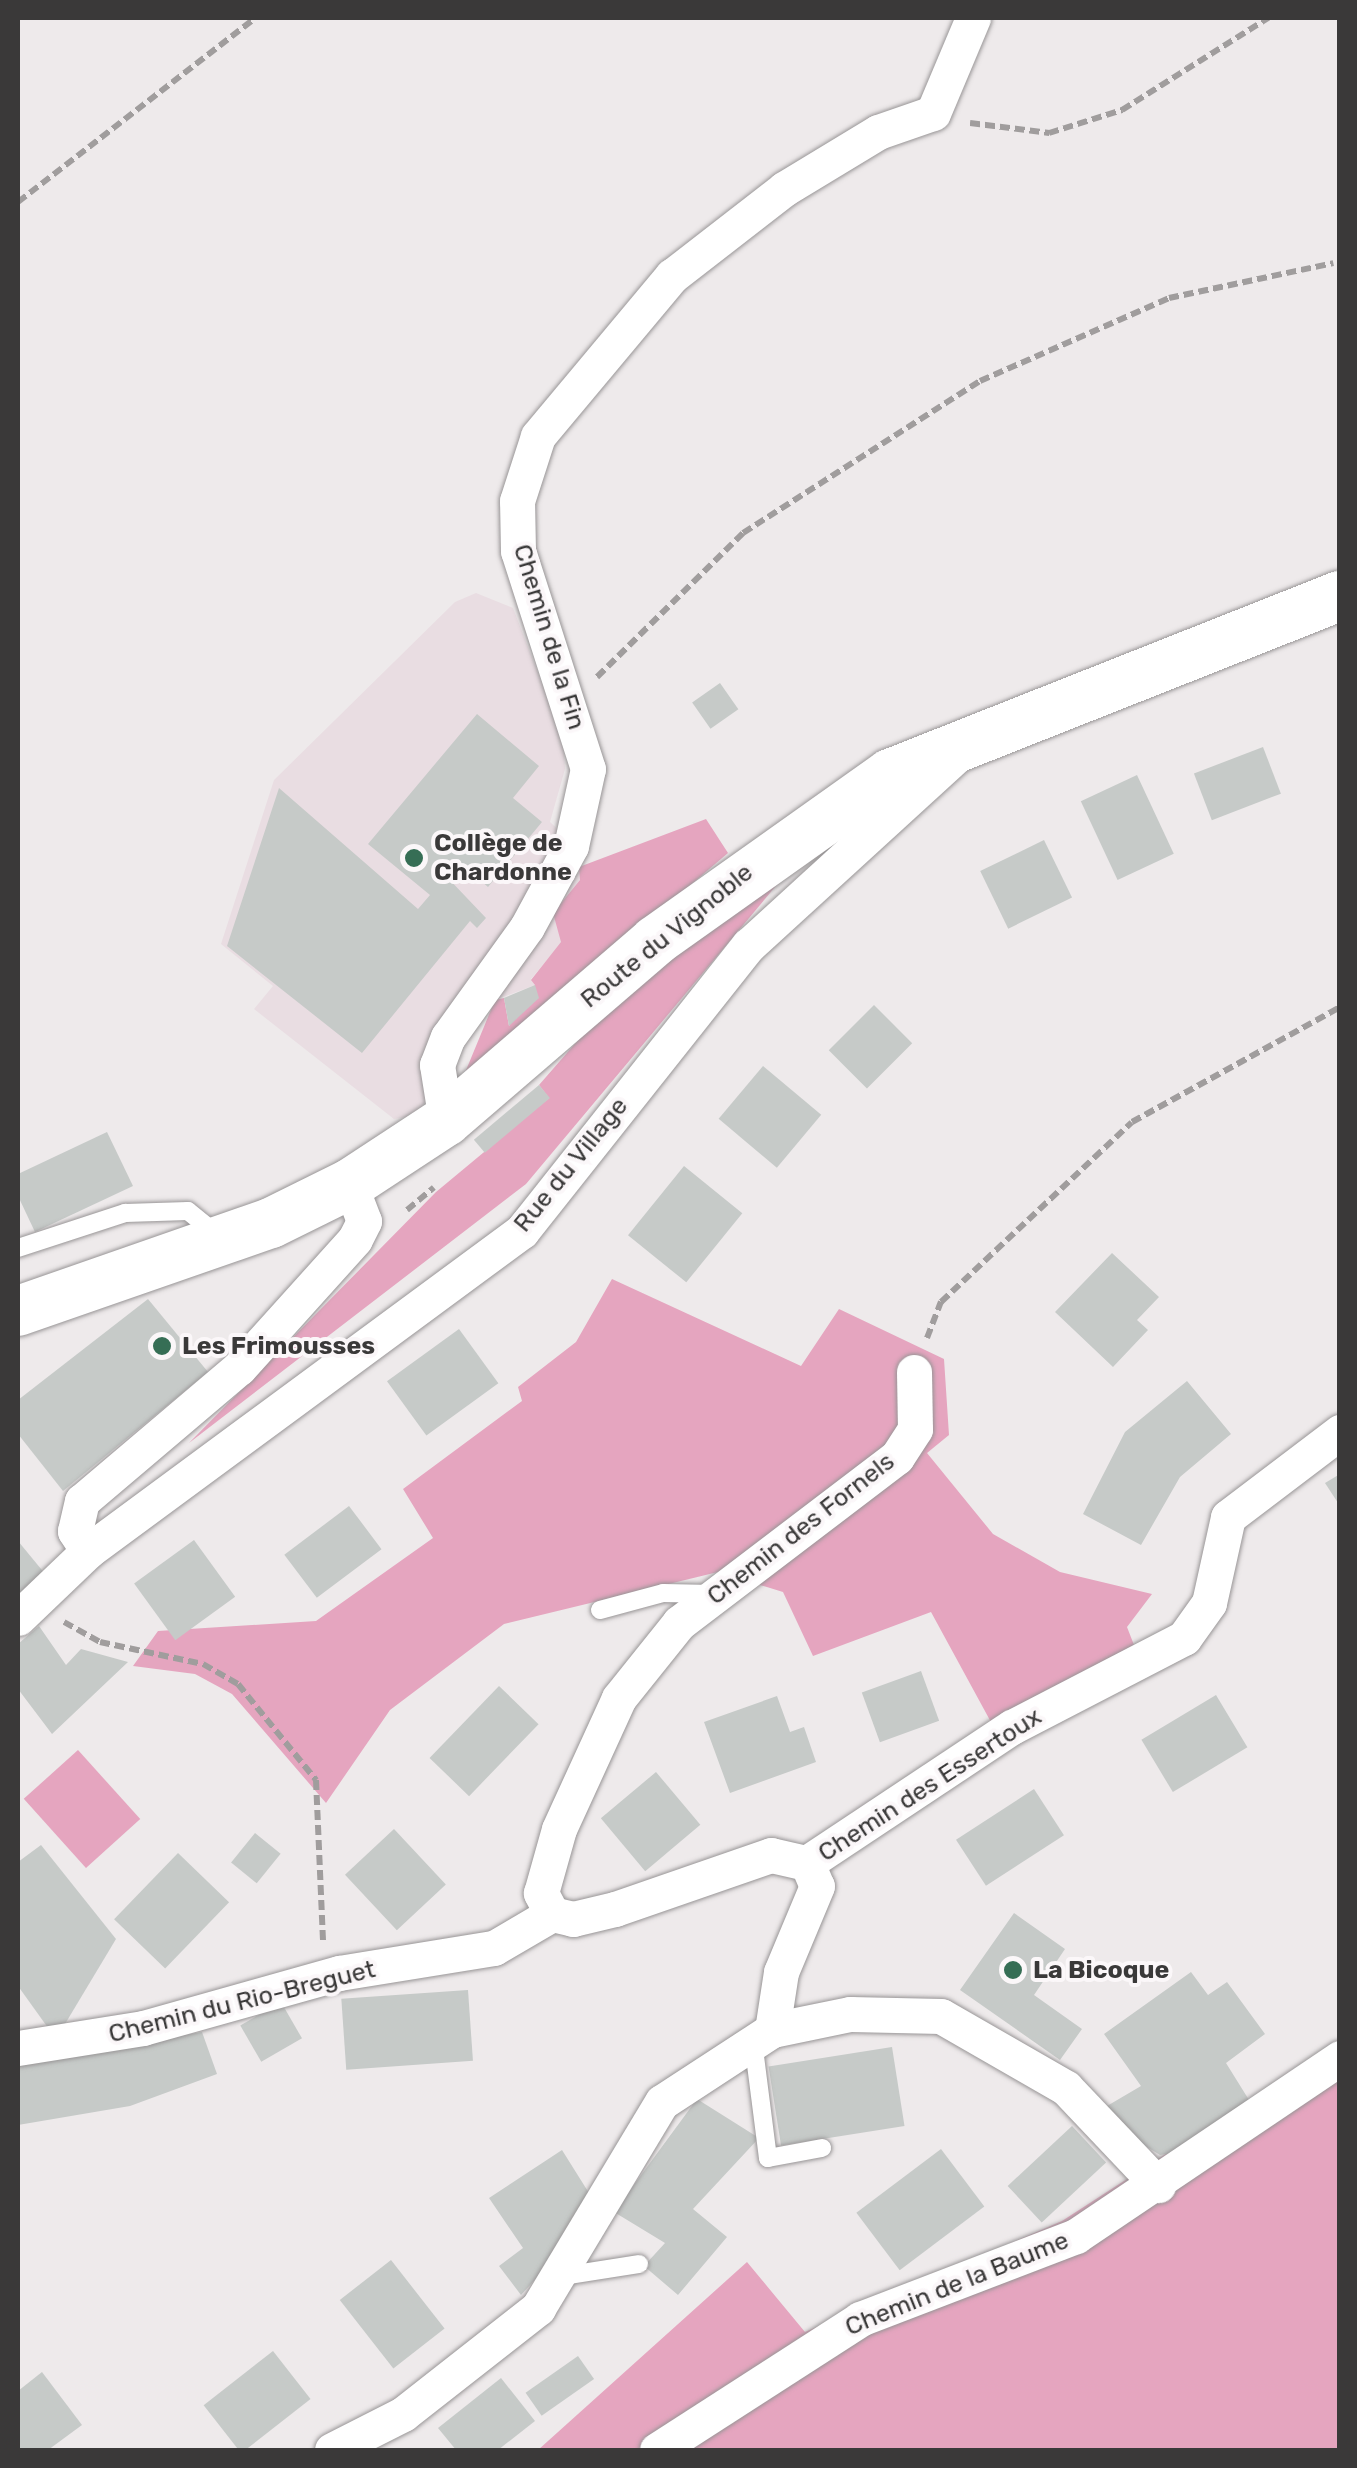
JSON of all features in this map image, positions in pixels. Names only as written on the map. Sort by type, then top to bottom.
[{"type":"street","points":[[934,114],[973,18]]},
{"type":"street","name":"Chemin de la Fin","points":[[446,1121],[437,1066],[448,1038],[527,927],[571,846],[588,769],[518,551],[518,501],[538,436],[672,276],[784,188],[878,132],[934,114]]},
{"type":"street","name":"Route du Vignoble","points":[[18,1311],[224,1239],[350,1184],[446,1121],[655,941],[806,826],[890,774],[982,734],[1340,596]]},
{"type":"street","name":"Rue du Village","points":[[27,1609],[88,1550],[522,1231],[749,945],[982,734]]},
{"type":"street","points":[[88,1550],[74,1531],[82,1501],[239,1368],[355,1240],[364,1222],[350,1184]]},
{"type":"street","name":"Chemin des Fornels","points":[[552,1914],[541,1892],[559,1829],[619,1698],[679,1623],[897,1456],[916,1429],[914,1372]]},
{"type":"street","name":"Chemin des Essertoux","points":[[807,1863],[1012,1727],[1184,1638],[1209,1603],[1228,1517],[1340,1432]]},
{"type":"street","name":"Chemin du Rio-Breguet","points":[[18,2048],[143,2028],[340,1973],[494,1948],[552,1914],[573,1919],[615,1909],[771,1856],[807,1863]]},
{"type":"street","points":[[762,2035],[781,1972],[817,1886],[807,1863]]},
{"type":"street","points":[[332,2450],[403,2414],[538,2308],[563,2276],[662,2102],[762,2035],[850,2014],[941,2016],[1066,2088],[1158,2185]]},
{"type":"street","name":"Chemin de la Baume","points":[[657,2450],[814,2343],[1076,2236],[1158,2185],[1340,2058]]},
{"type":"lane","points":[[18,1248],[124,1213],[188,1210],[224,1239]]},
{"type":"lane","points":[[600,1610],[662,1593],[718,1594]]},
{"type":"lane","points":[[762,2035],[768,2158],[822,2148]]},
{"type":"lane","points":[[563,2276],[639,2264]]},
{"type":"path","points":[[18,202],[255,18]]},
{"type":"path","points":[[934,114],[1049,133],[1122,110],[1268,18]]},
{"type":"path","points":[[572,710],[617,650],[744,533],[980,381],[1169,298],[1333,263]]},
{"type":"path","points":[[914,1372],[941,1302],[1132,1122],[1340,1007]]},
{"type":"path","points":[[27,1609],[100,1642],[203,1664],[238,1684],[316,1780],[323,1941],[340,1973]]},
{"type":"shaded area","name":"Collège de Chardonne","points":[[476,593],[513,608],[563,738],[565,769],[550,822],[580,850],[580,880],[553,913],[562,942],[531,979],[535,985],[495,1000],[416,1115],[394,1119],[254,1009],[273,986],[221,944],[274,780],[455,602]]},
{"type":"shaded area","points":[[706,819],[728,853],[462,1080],[495,1000],[504,998],[509,1026],[535,985],[531,980],[561,942],[553,913],[580,880],[579,867]]},
{"type":"shaded area","points":[[801,856],[526,1184],[189,1443],[436,1192],[549,1098],[539,1085],[614,999]]},
{"type":"shaded area","points":[[612,1279],[801,1366],[839,1309],[944,1359],[949,1435],[927,1453],[993,1534],[1060,1572],[1152,1594],[1127,1627],[1134,1645],[992,1724],[931,1612],[813,1656],[783,1592],[718,1572],[504,1624],[390,1710],[326,1803],[232,1694],[195,1674],[133,1666],[158,1631],[316,1621],[433,1538],[403,1489],[522,1401],[518,1387],[576,1342]]},
{"type":"shaded area","points":[[78,1750],[140,1819],[86,1868],[24,1799]]},
{"type":"shaded area","points":[[1339,2042],[1339,2450],[538,2450],[747,2262],[805,2332],[1062,2221]]},
{"type":"building","points":[[720,683],[738,709],[711,729],[692,703]]},
{"type":"building","points":[[477,714],[539,766],[513,798],[542,822],[488,887],[458,861],[446,876],[486,918],[477,928],[470,921],[362,1053],[227,946],[279,788],[418,909],[430,895],[368,844]]},
{"type":"building","points":[[1263,747],[1281,794],[1212,820],[1194,774]]},
{"type":"building","points":[[1137,775],[1174,854],[1118,880],[1081,801]]},
{"type":"building","points":[[1044,840],[1072,898],[1008,929],[980,871]]},
{"type":"building","points":[[535,985],[539,998],[509,1026],[504,998]]},
{"type":"building","points":[[874,1005],[912,1043],[867,1088],[829,1050]]},
{"type":"building","points":[[763,1066],[821,1115],[777,1168],[719,1119]]},
{"type":"building","points":[[539,1085],[550,1098],[485,1153],[474,1140]]},
{"type":"building","points":[[107,1132],[133,1186],[35,1232],[18,1196],[18,1174]]},
{"type":"building","points":[[684,1166],[742,1213],[686,1282],[628,1235]]},
{"type":"building","points":[[1112,1253],[1159,1297],[1137,1320],[1148,1330],[1113,1367],[1055,1312]]},
{"type":"building","points":[[148,1299],[208,1372],[63,1491],[18,1434],[18,1400]]},
{"type":"building","points":[[459,1329],[498,1383],[426,1436],[387,1381]]},
{"type":"building","points":[[1187,1381],[1231,1434],[1180,1477],[1141,1545],[1083,1514],[1125,1432]]},
{"type":"building","points":[[1340,1474],[1340,1506],[1325,1483]]},
{"type":"building","points":[[349,1506],[381,1549],[317,1598],[284,1555]]},
{"type":"building","points":[[194,1540],[235,1597],[175,1640],[134,1583]]},
{"type":"building","points":[[18,1541],[46,1575],[18,1598]]},
{"type":"building","points":[[39,1626],[66,1665],[81,1649],[128,1662],[52,1734],[18,1689],[18,1644]]},
{"type":"building","points":[[921,1671],[939,1721],[880,1742],[862,1693]]},
{"type":"building","points":[[499,1686],[539,1724],[469,1796],[430,1758]]},
{"type":"building","points":[[1216,1695],[1247,1747],[1173,1792],[1141,1740]]},
{"type":"building","points":[[777,1696],[790,1732],[804,1727],[816,1762],[730,1793],[704,1722]]},
{"type":"building","points":[[656,1772],[700,1825],[645,1871],[601,1818]]},
{"type":"building","points":[[1034,1789],[1064,1835],[986,1886],[956,1840]]},
{"type":"building","points":[[394,1829],[446,1885],[397,1930],[345,1875]]},
{"type":"building","points":[[255,1833],[281,1854],[257,1883],[231,1863]]},
{"type":"building","points":[[41,1845],[116,1939],[56,2039],[18,1986],[18,1862]]},
{"type":"building","points":[[178,1853],[229,1902],[165,1969],[114,1919]]},
{"type":"building","name":"La Bicoque","points":[[1014,1913],[1065,1949],[1034,1995],[1082,2029],[1060,2060],[960,1990]]},
{"type":"building","points":[[1191,1972],[1208,1995],[1227,1982],[1265,2034],[1226,2063],[1254,2108],[1191,2150],[1160,2155],[1131,2137],[1107,2106],[1141,2086],[1104,2034]]},
{"type":"building","points":[[468,1990],[473,2061],[346,2070],[341,1999]]},
{"type":"building","points":[[281,2002],[302,2038],[261,2062],[240,2026]]},
{"type":"building","points":[[202,2032],[217,2074],[130,2106],[18,2125],[18,2063]]},
{"type":"building","points":[[892,2047],[905,2126],[781,2146],[769,2067]]},
{"type":"building","points":[[697,2099],[759,2138],[693,2209],[727,2237],[678,2295],[644,2266],[665,2243],[614,2212]]},
{"type":"building","points":[[1072,2126],[1106,2163],[1042,2223],[1008,2186]]},
{"type":"building","points":[[941,2149],[984,2207],[900,2270],[856,2213]]},
{"type":"building","points":[[562,2150],[599,2209],[521,2295],[499,2266],[523,2248],[489,2198]]},
{"type":"building","points":[[391,2260],[445,2329],[393,2369],[340,2300]]},
{"type":"building","points":[[273,2351],[311,2399],[245,2450],[239,2450],[204,2405]]},
{"type":"building","points":[[578,2356],[594,2379],[542,2416],[526,2393]]},
{"type":"building","points":[[42,2372],[82,2425],[48,2450],[18,2450],[18,2391]]},
{"type":"building","points":[[501,2378],[535,2421],[498,2450],[456,2450],[438,2428]]},
{"type":"place","name":"Collège de Chardonne","points":[[414,858]]},
{"type":"place","name":"Les Frimousses","points":[[162,1346]]},
{"type":"place","name":"La Bicoque","points":[[1013,1970]]}]
